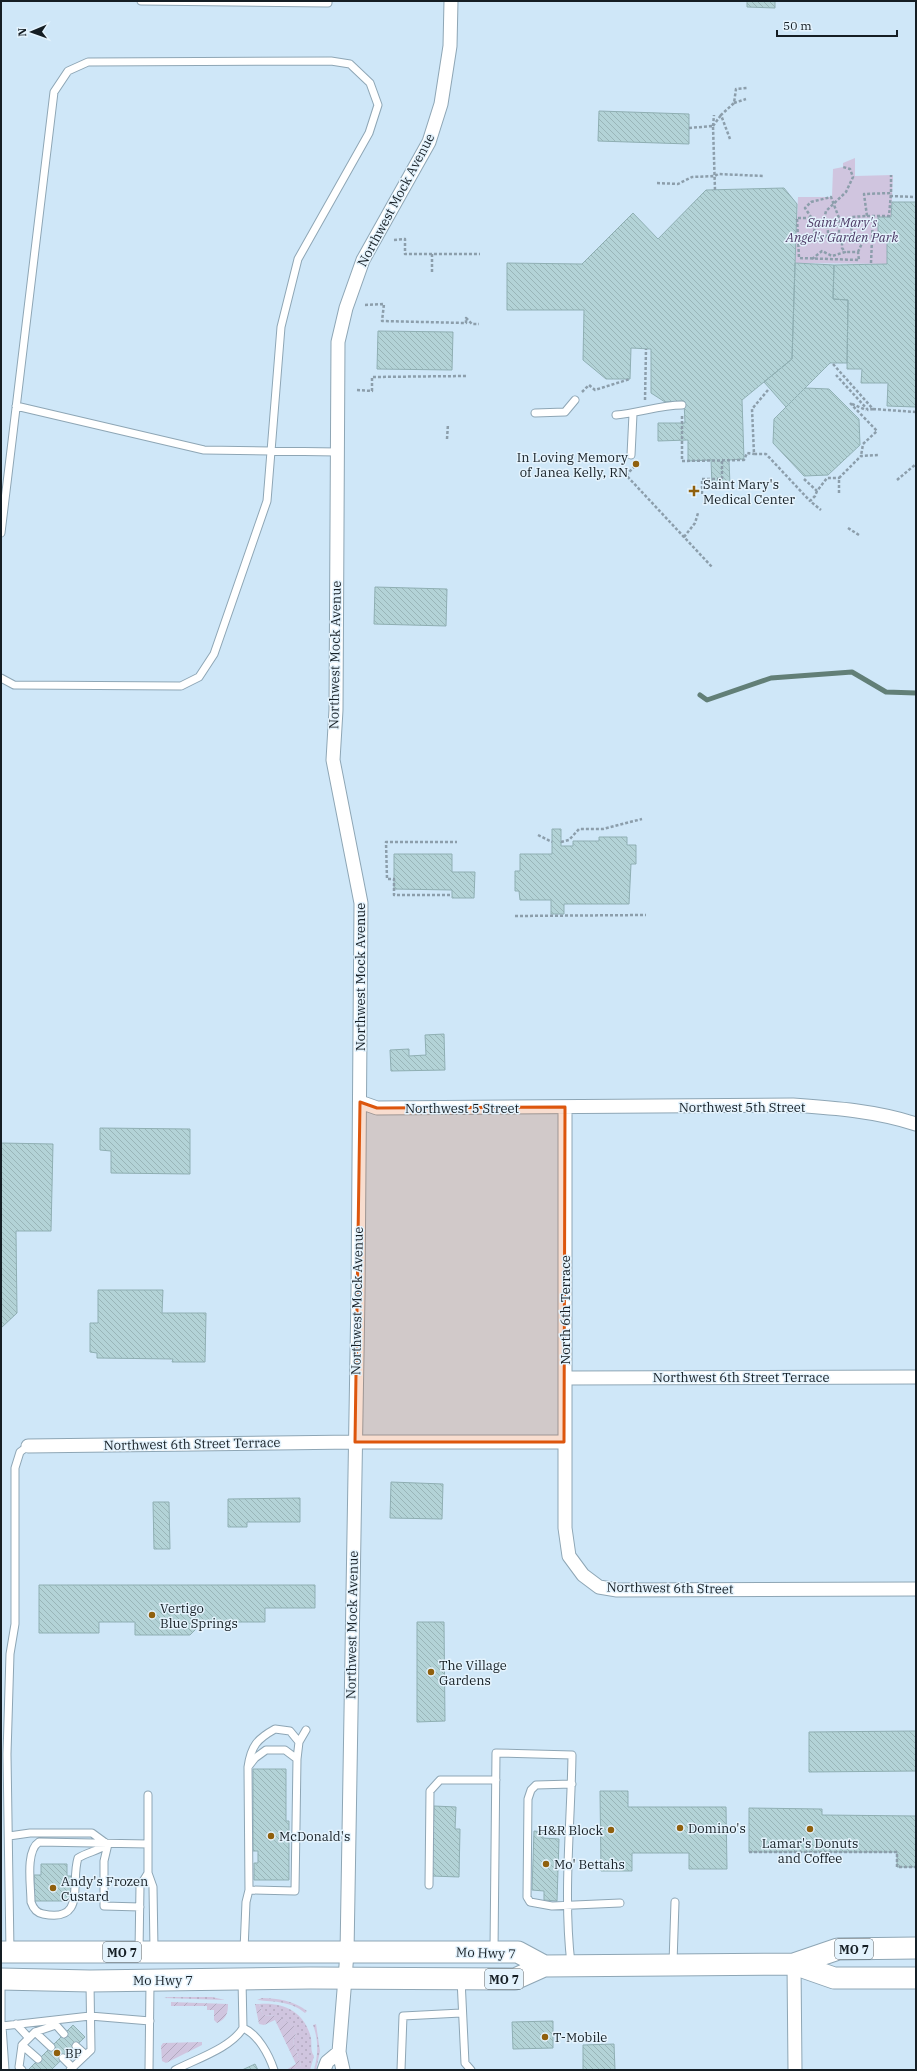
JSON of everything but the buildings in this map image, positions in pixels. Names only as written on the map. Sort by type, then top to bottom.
[{"type":"main road","name":"MO 7","points":[[544,1966],[794,1964],[838,1949],[916,1948]]},
{"type":"main road","name":"Mo Hwy 7","points":[[5,1952],[518,1952],[544,1966]]},
{"type":"main road","name":"MO 7","points":[[794,1964],[834,1978],[916,1978]]},
{"type":"main road","name":"Mo Hwy 7","points":[[1,1979],[90,1981],[346,1978],[515,1979],[544,1966]]},
{"type":"street","name":"Northwest Mock Avenue","points":[[343,2070],[344,2068],[339,2052],[347,1953],[360,1102],[361,904],[333,760],[336,710],[338,342],[346,308],[363,260],[429,142],[441,104],[450,46],[450,1]]},
{"type":"street","name":"Northwest 5 Street","points":[[360,1102],[377,1108],[566,1107]]},
{"type":"street","name":"Northwest 5th Street","points":[[566,1107],[793,1105],[844,1108],[890,1116],[916,1124]]},
{"type":"street","name":"North 6th Terrace","points":[[564,1442],[566,1107]]},
{"type":"street","name":"Northwest 6th Street Terrace","points":[[565,1378],[916,1377]]},
{"type":"street","points":[[355,1442],[564,1442]]},
{"type":"street","name":"Northwest 6th Street Terrace","points":[[28,1446],[355,1442]]},
{"type":"street","name":"Northwest 6th Street","points":[[564,1442],[565,1528],[569,1556],[583,1575],[599,1587],[617,1590],[916,1589]]},
{"type":"street","points":[[794,1964],[795,2070]]},
{"type":"street","points":[[324,2070],[327,2062],[339,2052]]},
{"type":"lane","points":[[141,1],[328,3],[328,1]]},
{"type":"lane","points":[[1,533],[54,92],[68,72],[88,62],[331,61],[350,64],[370,83],[378,105],[369,133],[298,259],[281,326],[267,500],[214,654],[199,677],[181,686],[14,685],[1,678]]},
{"type":"lane","points":[[535,413],[565,412],[575,400]]},
{"type":"lane","points":[[616,415],[633,414],[669,405],[682,405]]},
{"type":"lane","points":[[16,406],[204,450],[338,452]]},
{"type":"lane","points":[[631,455],[633,414]]},
{"type":"lane","points":[[5,1952],[9,1836],[8,1705],[10,1654],[15,1624],[15,1468],[20,1452],[28,1446]]},
{"type":"lane","points":[[244,1952],[246,1902],[249,1890],[249,1759],[256,1741],[275,1729],[290,1732],[299,1742]]},
{"type":"lane","points":[[249,1890],[294,1891],[297,1759],[299,1742],[306,1730]]},
{"type":"lane","points":[[248,1767],[255,1758],[266,1750],[285,1750],[297,1759]]},
{"type":"lane","points":[[494,1952],[496,1754],[572,1755],[568,1906],[568,1938],[572,1966]]},
{"type":"lane","points":[[429,1885],[430,1791],[440,1780],[496,1780]]},
{"type":"lane","points":[[572,1784],[536,1785],[531,1790],[528,1799],[527,1897],[530,1902],[539,1904],[568,1906],[620,1903]]},
{"type":"lane","points":[[147,1952],[153,1887],[148,1873],[148,1795]]},
{"type":"lane","points":[[9,1836],[30,1833],[92,1833],[108,1844]]},
{"type":"lane","points":[[108,1844],[100,1850],[78,1858],[74,1875],[75,1898],[71,1909],[68,1912],[44,1915],[36,1911],[31,1902],[30,1857],[36,1844],[44,1842],[148,1844]]},
{"type":"lane","points":[[108,1844],[104,1861],[104,1906],[140,1907]]},
{"type":"lane","points":[[147,1952],[140,1907],[140,1886],[148,1873]]},
{"type":"lane","points":[[673,1965],[675,1902]]},
{"type":"lane","points":[[1,1979],[1,2026],[4,2070]]},
{"type":"lane","points":[[461,1979],[464,2064],[471,2070]]},
{"type":"lane","points":[[149,2070],[150,1980]]},
{"type":"lane","points":[[175,2070],[232,2041],[243,2028],[242,1980]]},
{"type":"lane","points":[[64,2058],[72,2069],[91,2050],[90,1981]]},
{"type":"lane","points":[[401,2070],[403,2016],[461,2013]]},
{"type":"lane","points":[[1,2026],[90,2016],[150,2020]]},
{"type":"lane","points":[[16,2024],[29,2038]]},
{"type":"lane","points":[[22,2070],[19,2067],[22,2045],[35,2032],[56,2025],[64,2034]]},
{"type":"lane","points":[[243,2028],[252,2032],[257,2038],[274,2070]]},
{"type":"lane","points":[[35,2032],[51,2047]]},
{"type":"lane","points":[[22,2045],[38,2059]]},
{"type":"lane","points":[[76,2046],[86,2055]]},
{"type":"path","points":[[734,103],[736,89],[747,88]]},
{"type":"path","points":[[689,128],[713,126],[721,115],[734,103],[746,99]]},
{"type":"path","points":[[714,115],[715,190]]},
{"type":"path","points":[[721,115],[730,139]]},
{"type":"path","points":[[823,224],[825,213],[846,192],[854,177],[850,168],[843,167]]},
{"type":"path","points":[[657,183],[678,184],[692,177],[715,176],[718,174],[764,176]]},
{"type":"path","points":[[852,240],[851,217],[889,216],[891,175]]},
{"type":"path","points":[[867,216],[864,194],[916,196]]},
{"type":"path","points":[[817,226],[805,208],[808,204],[828,197],[832,198],[839,218],[839,239],[842,242],[842,248],[845,252]]},
{"type":"path","points":[[871,263],[873,216]]},
{"type":"path","points":[[811,218],[797,218],[799,258],[859,260],[858,252],[863,241]]},
{"type":"path","points":[[823,224],[828,229],[827,235],[823,239],[816,237],[814,231],[817,226],[823,224]]},
{"type":"path","points":[[827,235],[839,239],[863,241],[871,240]]},
{"type":"path","points":[[394,240],[405,240],[405,254],[480,254]]},
{"type":"path","points":[[812,259],[822,251],[832,256],[845,252],[858,252]]},
{"type":"path","points":[[432,254],[432,272]]},
{"type":"path","points":[[365,305],[384,304],[382,321],[466,323],[466,318],[472,324],[479,324]]},
{"type":"path","points":[[645,402],[646,349]]},
{"type":"path","points":[[833,364],[873,409]]},
{"type":"path","points":[[836,375],[868,410]]},
{"type":"path","points":[[357,390],[372,391],[372,377],[466,376]]},
{"type":"path","points":[[575,400],[589,385],[595,390],[630,379]]},
{"type":"path","points":[[754,454],[752,409],[768,390]]},
{"type":"path","points":[[810,501],[816,496],[817,491],[827,478],[839,478],[861,456],[863,444],[877,431],[850,403],[868,410],[873,409],[916,412]]},
{"type":"path","points":[[682,405],[682,461],[744,460],[747,453],[766,454],[820,510]]},
{"type":"path","points":[[447,439],[448,424]]},
{"type":"path","points":[[861,456],[878,455]]},
{"type":"path","points":[[702,494],[702,479],[722,479],[722,460]]},
{"type":"path","points":[[636,464],[626,475],[712,567]]},
{"type":"path","points":[[897,480],[916,464]]},
{"type":"path","points":[[839,478],[839,494]]},
{"type":"path","points":[[804,479],[817,491]]},
{"type":"path","points":[[684,537],[695,523],[698,513]]},
{"type":"path","points":[[848,528],[859,535]]},
{"type":"path","points":[[561,842],[569,840],[579,829],[603,829],[642,819]]},
{"type":"path","points":[[538,835],[552,842]]},
{"type":"path","points":[[450,895],[394,895],[394,879],[387,879],[386,842],[457,842]]},
{"type":"path","points":[[515,916],[646,915]]},
{"type":"path","points":[[749,1852],[897,1852],[897,1867],[916,1867]]},
{"type":"highlighted area","points":[[360,1102],[377,1108],[565,1107],[564,1442],[355,1442]]},
{"type":"green space","name":"Saint Mary's Angel's Garden Park","points":[[855,158],[855,176],[893,175],[891,217],[887,236],[887,264],[795,263],[798,197],[832,197],[833,169],[843,167],[843,163]]},
{"type":"green space","points":[[212,1997],[225,2000],[164,1998]]},
{"type":"green space","points":[[262,1998],[286,2001],[307,2011],[305,2013],[288,2004],[257,2000]]},
{"type":"green space","points":[[171,2002],[228,2004],[228,2011],[223,2020],[217,2023],[214,2020],[214,2010],[207,2010],[207,2006],[171,2006]]},
{"type":"green space","points":[[255,2004],[259,2004],[263,2015],[278,2016],[295,2027],[296,2033],[293,2042],[301,2065],[293,2070],[286,2070],[296,2064],[275,2020],[264,2025],[259,2024]]},
{"type":"green space","points":[[259,2004],[285,2007],[299,2015],[304,2021],[311,2038],[314,2056],[310,2070],[293,2070],[301,2065],[293,2042],[296,2033],[293,2026],[277,2016],[263,2015]]},
{"type":"green space","points":[[316,2024],[320,2051],[316,2070],[314,2070],[317,2048],[313,2025]]},
{"type":"green space","points":[[202,2042],[202,2045],[166,2063],[162,2061],[161,2046],[163,2043]]},
{"type":"waterway","points":[[700,695],[707,700],[771,678],[852,672],[886,692],[916,693]]},
{"type":"place","name":"In Loving Memory of Janea Kelly, RN","points":[[636,464]]},
{"type":"place","name":"Saint Mary's Medical Center","points":[[694,491]]},
{"type":"place","name":"Vertigo Blue Springs","points":[[152,1615]]},
{"type":"place","name":"The Village Gardens","points":[[431,1672]]},
{"type":"place","name":"Domino's","points":[[680,1828]]},
{"type":"place","name":"Lamar's Donuts and Coffee","points":[[810,1829]]},
{"type":"place","name":"H&R Block","points":[[611,1830]]},
{"type":"place","name":"McDonald's","points":[[271,1836]]},
{"type":"place","name":"Mo' Bettahs","points":[[546,1864]]},
{"type":"place","name":"Andy's Frozen Custard","points":[[53,1888]]},
{"type":"place","name":"T-Mobile","points":[[545,2037]]},
{"type":"place","name":"BP","points":[[57,2053]]}]
